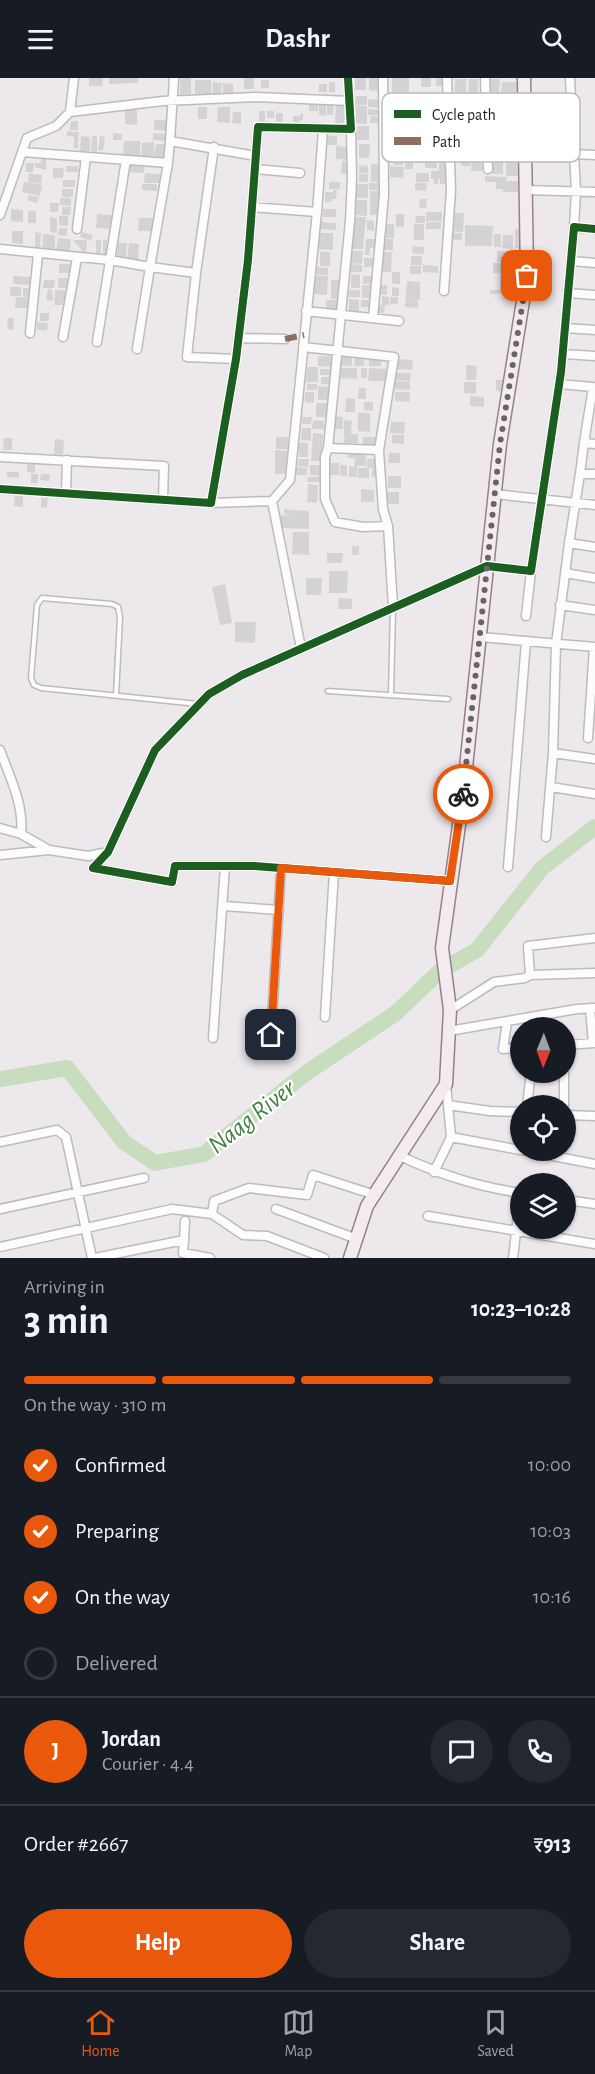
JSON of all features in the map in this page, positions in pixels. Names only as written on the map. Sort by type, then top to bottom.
[{"type":"street","points":[[0,215],[27,138],[56,126],[70,112],[74,78]]},
{"type":"street","points":[[137,349],[168,163],[174,78]]},
{"type":"street","points":[[348,78],[352,178],[342,315],[336,350],[328,448],[325,457],[326,499],[335,522],[363,527],[388,526]]},
{"type":"street","points":[[383,78],[383,93]]},
{"type":"street","points":[[447,78],[448,93]]},
{"type":"street","points":[[485,78],[485,93]]},
{"type":"street","points":[[525,78],[525,93]]},
{"type":"street","points":[[570,78],[571,93]]},
{"type":"street","points":[[70,112],[172,101],[256,97],[350,101]]},
{"type":"street","points":[[210,503],[236,359],[258,128],[351,129]]},
{"type":"street","points":[[0,489],[210,503],[272,501],[290,480],[323,130]]},
{"type":"street","points":[[170,141],[256,156]]},
{"type":"street","points":[[214,147],[187,357],[236,359]]},
{"type":"street","points":[[22,152],[168,163]]},
{"type":"street","points":[[580,154],[595,155]]},
{"type":"street","points":[[77,229],[86,157]]},
{"type":"street","points":[[97,342],[126,160]]},
{"type":"street","points":[[373,318],[384,195],[384,162]]},
{"type":"street","points":[[444,291],[451,190],[450,162]]},
{"type":"street","points":[[488,162],[488,169]]},
{"type":"street","points":[[434,1172],[451,1137],[446,1084],[450,1010],[442,948],[463,796],[500,444],[527,276],[526,162]]},
{"type":"street","points":[[526,616],[563,354],[574,227],[574,162]]},
{"type":"street","points":[[255,169],[300,173]]},
{"type":"street","points":[[526,190],[595,192]]},
{"type":"street","points":[[252,207],[317,212]]},
{"type":"street","points":[[574,227],[595,229]]},
{"type":"street","points":[[0,249],[110,260],[196,273]]},
{"type":"street","points":[[30,333],[38,254]]},
{"type":"street","points":[[63,337],[77,258]]},
{"type":"street","points":[[571,261],[595,263]]},
{"type":"street","points":[[568,293],[595,295]]},
{"type":"street","points":[[306,311],[399,321]]},
{"type":"street","points":[[565,328],[595,330]]},
{"type":"street","points":[[238,338],[285,339]]},
{"type":"street","points":[[303,347],[394,357],[379,450],[383,509],[388,526],[393,607]]},
{"type":"street","points":[[563,354],[595,356]]},
{"type":"street","points":[[546,837],[551,787],[556,644],[560,605],[594,388],[559,384]]},
{"type":"street","points":[[584,443],[595,444]]},
{"type":"street","points":[[328,448],[379,450]]},
{"type":"street","points":[[0,457],[164,466],[163,499]]},
{"type":"street","points":[[66,493],[67,460]]},
{"type":"street","points":[[580,474],[595,474]]},
{"type":"street","points":[[495,494],[595,506]]},
{"type":"street","points":[[272,501],[301,648]]},
{"type":"street","points":[[569,543],[595,547]]},
{"type":"street","points":[[450,881],[281,868],[175,866],[172,882],[93,868],[108,852],[155,750],[209,694],[242,675],[487,566],[531,571]]},
{"type":"street","points":[[565,573],[595,578]]},
{"type":"street","points":[[560,605],[595,610]]},
{"type":"street","points":[[480,637],[595,647],[588,738]]},
{"type":"street","points":[[508,867],[526,642]]},
{"type":"street","points":[[0,750],[18,796],[22,821],[21,834]]},
{"type":"street","points":[[553,753],[595,759]]},
{"type":"street","points":[[551,787],[595,794]]},
{"type":"street","points":[[0,828],[21,834],[49,850]]},
{"type":"street","points":[[0,855],[49,850],[88,856],[108,852]]},
{"type":"street","points":[[213,1038],[225,866]]},
{"type":"street","points":[[271,1035],[281,868]]},
{"type":"street","points":[[325,1017],[334,872]]},
{"type":"street","points":[[223,906],[279,910]]},
{"type":"street","points":[[530,975],[528,946],[595,938]]},
{"type":"street","points":[[450,1010],[494,982],[525,978],[530,975],[595,974]]},
{"type":"street","points":[[449,1031],[592,1008],[594,1043],[576,1044]]},
{"type":"street","points":[[507,1022],[503,1049],[510,1049]]},
{"type":"street","points":[[350,1258],[367,1206],[446,1084]]},
{"type":"street","points":[[448,1105],[510,1111]]},
{"type":"street","points":[[576,1115],[595,1116]]},
{"type":"street","points":[[0,1142],[57,1131],[66,1137],[93,1258],[184,1240]]},
{"type":"street","points":[[451,1137],[510,1148]]},
{"type":"street","points":[[400,1156],[434,1172],[488,1188],[510,1191]]},
{"type":"street","points":[[576,1160],[595,1164]]},
{"type":"street","points":[[212,1214],[214,1201],[249,1188],[307,1195],[313,1175],[375,1195]]},
{"type":"street","points":[[0,1209],[144,1178]]},
{"type":"street","points":[[576,1201],[595,1204]]},
{"type":"street","points":[[0,1247],[172,1209],[212,1214],[243,1235],[267,1236],[324,1258]]},
{"type":"street","points":[[276,1209],[357,1239]]},
{"type":"street","points":[[428,1216],[510,1231]]},
{"type":"street","points":[[185,1221],[183,1253],[210,1258]]},
{"type":"street","points":[[513,1258],[515,1239]]},
{"type":"street","points":[[562,1239],[595,1244]]},
{"type":"lane","points":[[116,696],[120,618],[118,607],[112,604],[42,598],[37,605],[31,678],[34,686],[41,688],[116,696],[199,704]]},
{"type":"lane","points":[[392,696],[393,607]]},
{"type":"lane","points":[[328,691],[448,699]]},
{"type":"building","points":[[89,78],[103,78],[102,86],[89,86]]},
{"type":"building","points":[[109,78],[138,78],[138,83],[109,84]]},
{"type":"building","points":[[180,78],[191,78],[191,94],[180,94]]},
{"type":"building","points":[[244,78],[254,78],[254,89],[244,89]]},
{"type":"building","points":[[355,78],[366,78],[366,90],[355,90]]},
{"type":"building","points":[[369,78],[378,78],[378,91],[369,90]]},
{"type":"building","points":[[392,78],[409,78],[409,92],[392,92]]},
{"type":"building","points":[[421,78],[431,78],[431,87],[421,87]]},
{"type":"building","points":[[436,78],[445,78],[444,86],[436,86]]},
{"type":"building","points":[[455,79],[466,79],[466,93],[455,93]]},
{"type":"building","points":[[469,79],[478,79],[478,93],[468,93]]},
{"type":"building","points":[[489,79],[500,79],[499,93],[489,92]]},
{"type":"building","points":[[195,80],[211,80],[211,94],[195,94]]},
{"type":"building","points":[[261,80],[269,80],[269,88],[261,88]]},
{"type":"building","points":[[213,82],[222,83],[221,95],[212,94]]},
{"type":"building","points":[[329,82],[335,82],[335,92],[329,92]]},
{"type":"building","points":[[502,82],[517,82],[517,93],[501,93]]},
{"type":"building","points":[[223,83],[233,84],[233,95],[223,94]]},
{"type":"building","points":[[319,84],[327,84],[327,92],[319,92]]},
{"type":"building","points":[[356,96],[367,96],[367,105],[356,105]]},
{"type":"building","points":[[368,99],[379,100],[379,108],[368,107]]},
{"type":"building","points":[[327,101],[334,101],[333,115],[327,115]]},
{"type":"building","points":[[309,102],[318,102],[318,111],[309,111]]},
{"type":"building","points":[[319,103],[326,103],[326,116],[319,115]]},
{"type":"building","points":[[336,103],[344,104],[344,123],[335,123]]},
{"type":"building","points":[[356,106],[367,106],[367,124],[355,123]]},
{"type":"building","points":[[198,107],[207,107],[207,119],[198,119]]},
{"type":"building","points":[[218,107],[230,107],[230,123],[217,122]]},
{"type":"building","points":[[125,109],[137,110],[137,125],[125,124]]},
{"type":"building","points":[[368,109],[379,110],[379,115],[368,115]]},
{"type":"building","points":[[259,111],[265,111],[265,123],[259,123]]},
{"type":"building","points":[[267,111],[274,111],[274,118],[267,118]]},
{"type":"building","points":[[233,112],[241,112],[241,124],[232,123]]},
{"type":"building","points":[[276,113],[283,113],[283,124],[276,124]]},
{"type":"building","points":[[303,114],[303,120],[300,120],[300,125],[293,125],[293,116],[300,116]]},
{"type":"building","points":[[371,116],[380,117],[380,123],[370,123]]},
{"type":"building","points":[[154,120],[168,120],[168,131],[154,130]]},
{"type":"building","points":[[71,121],[78,121],[78,130],[70,130]]},
{"type":"building","points":[[358,126],[369,126],[369,140],[357,140]]},
{"type":"building","points":[[67,131],[79,132],[78,148],[74,148],[74,137],[67,136]]},
{"type":"building","points":[[113,133],[122,134],[122,140],[113,140]]},
{"type":"building","points":[[153,133],[168,134],[168,141],[153,140]]},
{"type":"building","points":[[81,136],[90,137],[90,151],[80,151]]},
{"type":"building","points":[[92,136],[97,136],[97,152],[91,151]]},
{"type":"building","points":[[100,136],[105,137],[103,151],[98,150]]},
{"type":"building","points":[[328,136],[337,136],[337,145],[328,145]]},
{"type":"building","points":[[124,141],[140,141],[140,156],[123,155]]},
{"type":"building","points":[[154,142],[154,156],[141,156],[142,143]]},
{"type":"building","points":[[156,144],[166,144],[164,159],[154,157]]},
{"type":"building","points":[[359,144],[370,144],[369,158],[359,158]]},
{"type":"building","points":[[336,146],[349,147],[349,160],[336,159]]},
{"type":"building","points":[[41,157],[46,157],[46,170],[35,167],[35,163],[41,163]]},
{"type":"building","points":[[342,161],[350,161],[350,174],[341,174]]},
{"type":"building","points":[[394,162],[403,162],[403,165],[394,165]]},
{"type":"building","points":[[405,162],[413,162],[413,169],[405,169]]},
{"type":"building","points":[[425,162],[437,162],[437,168],[425,168]]},
{"type":"building","points":[[439,162],[448,162],[446,179],[443,180],[448,181],[448,184],[440,184],[440,179],[438,179],[438,184],[434,184],[431,171],[439,171]]},
{"type":"building","points":[[461,162],[470,162],[470,166],[461,166]]},
{"type":"building","points":[[472,162],[482,162],[482,171],[471,171]]},
{"type":"building","points":[[492,162],[503,162],[503,174],[492,174]]},
{"type":"building","points":[[506,162],[519,163],[519,176],[506,176]]},
{"type":"building","points":[[26,163],[34,163],[33,172],[26,172]]},
{"type":"building","points":[[371,164],[382,164],[381,182],[371,182]]},
{"type":"building","points":[[130,165],[144,166],[144,173],[130,172]]},
{"type":"building","points":[[359,165],[368,166],[368,173],[359,173]]},
{"type":"building","points":[[66,166],[78,166],[78,172],[66,172]]},
{"type":"building","points":[[390,166],[404,167],[403,178],[390,177]]},
{"type":"building","points":[[53,168],[64,168],[63,178],[53,178]]},
{"type":"building","points":[[29,173],[42,175],[41,184],[28,182]]},
{"type":"building","points":[[145,173],[160,174],[160,183],[144,183]]},
{"type":"building","points":[[416,173],[429,173],[429,182],[416,182]]},
{"type":"building","points":[[359,174],[368,174],[368,182],[359,182]]},
{"type":"building","points":[[485,176],[507,177],[506,181],[518,181],[518,192],[503,192],[503,189],[496,189],[496,182],[485,182]]},
{"type":"building","points":[[63,180],[75,180],[75,187],[63,187]]},
{"type":"building","points":[[24,182],[42,185],[40,196],[22,192]]},
{"type":"building","points":[[329,182],[340,182],[340,189],[329,189]]},
{"type":"building","points":[[369,183],[381,183],[381,190],[369,190]]},
{"type":"building","points":[[415,183],[427,183],[426,191],[415,190]]},
{"type":"building","points":[[142,184],[157,184],[157,191],[142,190]]},
{"type":"building","points":[[356,184],[368,184],[368,198],[356,198]]},
{"type":"building","points":[[62,189],[73,189],[73,197],[62,197]]},
{"type":"building","points":[[337,190],[336,199],[325,202],[325,192],[333,192]]},
{"type":"building","points":[[370,191],[380,191],[379,215],[370,215]]},
{"type":"building","points":[[29,195],[39,197],[37,203],[27,200]]},
{"type":"building","points":[[60,198],[71,198],[71,206],[60,205]]},
{"type":"building","points":[[420,199],[427,199],[426,208],[419,208]]},
{"type":"building","points":[[356,200],[367,200],[367,216],[356,215]]},
{"type":"building","points":[[50,203],[59,203],[58,212],[50,212]]},
{"type":"building","points":[[62,207],[71,207],[70,215],[62,215]]},
{"type":"building","points":[[11,209],[23,210],[23,222],[11,221]]},
{"type":"building","points":[[323,209],[336,209],[336,217],[323,217]]},
{"type":"building","points":[[28,211],[36,211],[36,223],[28,223]]},
{"type":"building","points":[[426,212],[442,212],[442,221],[426,221]]},
{"type":"building","points":[[451,213],[464,213],[463,232],[451,231]]},
{"type":"building","points":[[97,214],[112,215],[111,229],[96,228]]},
{"type":"building","points":[[396,214],[404,214],[404,227],[396,227]]},
{"type":"building","points":[[59,216],[68,216],[68,226],[59,225]]},
{"type":"building","points":[[416,216],[425,216],[425,223],[415,223]]},
{"type":"building","points":[[50,217],[57,218],[57,233],[50,232]]},
{"type":"building","points":[[355,217],[366,217],[363,249],[352,249]]},
{"type":"building","points":[[139,218],[153,218],[153,231],[138,231]]},
{"type":"building","points":[[367,220],[374,221],[374,231],[367,230]]},
{"type":"building","points":[[321,222],[336,223],[336,230],[321,229]]},
{"type":"building","points":[[426,222],[441,222],[441,229],[426,229]]},
{"type":"building","points":[[386,224],[394,224],[394,238],[386,238]]},
{"type":"building","points":[[414,224],[424,224],[424,240],[414,240]]},
{"type":"building","points":[[465,225],[493,226],[492,246],[465,246]]},
{"type":"building","points":[[59,228],[67,228],[67,236],[58,235]]},
{"type":"building","points":[[515,229],[520,229],[520,248],[515,248]]},
{"type":"building","points":[[12,231],[23,231],[23,244],[12,243]]},
{"type":"building","points":[[35,232],[41,233],[40,249],[35,248]]},
{"type":"building","points":[[82,232],[93,235],[91,241],[80,237]]},
{"type":"building","points":[[320,233],[333,233],[333,250],[318,249]]},
{"type":"building","points":[[453,233],[462,233],[462,240],[453,240]]},
{"type":"building","points":[[43,234],[55,235],[55,252],[42,252]]},
{"type":"building","points":[[494,234],[501,234],[501,247],[494,247]]},
{"type":"building","points":[[503,235],[513,235],[513,249],[502,248]]},
{"type":"building","points":[[58,238],[71,239],[70,253],[56,252]]},
{"type":"building","points":[[366,239],[375,239],[375,248],[370,248],[369,255],[365,255]]},
{"type":"building","points":[[384,239],[393,239],[393,250],[384,250]]},
{"type":"building","points":[[73,240],[87,240],[86,255]]},
{"type":"building","points":[[96,240],[101,240],[101,253],[96,253]]},
{"type":"building","points":[[103,240],[107,240],[107,256],[103,256]]},
{"type":"building","points":[[118,243],[127,243],[126,259],[117,259]]},
{"type":"building","points":[[129,243],[139,244],[138,263],[127,262]]},
{"type":"building","points":[[413,246],[424,247],[424,254],[412,253]]},
{"type":"building","points":[[351,251],[363,251],[362,264],[350,263]]},
{"type":"building","points":[[497,251],[515,251],[515,262],[497,262]]},
{"type":"building","points":[[320,252],[330,252],[330,266],[320,266]]},
{"type":"building","points":[[383,252],[392,252],[391,272],[382,272]]},
{"type":"building","points":[[411,256],[422,256],[422,265],[411,265]]},
{"type":"building","points":[[364,258],[374,258],[373,267],[364,267]]},
{"type":"building","points":[[493,263],[511,263],[511,274],[493,273]]},
{"type":"building","points":[[59,264],[71,264],[70,273],[59,273]]},
{"type":"building","points":[[350,264],[362,265],[362,272],[350,272]]},
{"type":"building","points":[[512,264],[520,264],[519,280],[512,280]]},
{"type":"building","points":[[423,265],[438,266],[438,273],[423,272]]},
{"type":"building","points":[[410,266],[421,266],[421,274],[410,274]]},
{"type":"building","points":[[317,267],[328,268],[328,275],[317,275]]},
{"type":"building","points":[[392,272],[400,272],[400,284],[392,284]]},
{"type":"building","points":[[351,274],[360,275],[360,288],[351,288]]},
{"type":"building","points":[[13,276],[34,277],[33,285],[13,284]]},
{"type":"building","points":[[316,276],[328,276],[327,295],[314,294]]},
{"type":"building","points":[[363,276],[373,276],[373,284],[363,284]]},
{"type":"building","points":[[500,276],[509,276],[509,292],[490,294],[490,290],[500,290]]},
{"type":"building","points":[[58,278],[68,278],[67,288],[58,288]]},
{"type":"building","points":[[44,280],[55,280],[54,288],[43,288]]},
{"type":"building","points":[[331,280],[340,280],[339,299],[331,299]]},
{"type":"building","points":[[407,281],[420,282],[420,300],[410,300],[418,301],[418,308],[405,307]]},
{"type":"building","points":[[512,282],[518,282],[518,297],[512,297]]},
{"type":"building","points":[[362,285],[373,285],[373,290],[365,290],[372,291],[372,298],[362,298]]},
{"type":"building","points":[[378,285],[387,285],[387,295],[378,294]]},
{"type":"building","points":[[10,287],[21,287],[21,296],[10,296]]},
{"type":"building","points":[[392,287],[399,288],[399,296],[392,296]]},
{"type":"building","points":[[23,288],[31,288],[30,297],[23,297]]},
{"type":"building","points":[[48,289],[52,289],[53,301],[46,300]]},
{"type":"building","points":[[55,290],[65,290],[65,305],[54,305]]},
{"type":"building","points":[[349,290],[360,290],[360,297],[349,297]]},
{"type":"building","points":[[382,296],[389,297],[389,305],[385,305],[384,313],[377,313],[377,305],[382,305]]},
{"type":"building","points":[[16,297],[30,298],[30,308],[15,308]]},
{"type":"building","points":[[390,297],[398,297],[398,304],[390,304]]},
{"type":"building","points":[[349,299],[359,300],[359,312],[349,312]]},
{"type":"building","points":[[326,300],[338,300],[338,309],[326,309]]},
{"type":"building","points":[[361,300],[372,300],[372,307],[361,307]]},
{"type":"building","points":[[40,313],[49,313],[49,321],[40,321]]},
{"type":"building","points":[[8,318],[14,318],[13,330],[7,329]]},
{"type":"building","points":[[37,322],[48,323],[47,330],[37,330]]},
{"type":"building","points":[[340,354],[352,354],[352,366],[340,365]]},
{"type":"building","points":[[355,355],[364,355],[364,366],[354,366]]},
{"type":"building","points":[[318,356],[331,356],[331,367],[318,366]]},
{"type":"building","points":[[369,357],[381,357],[381,366],[369,366]]},
{"type":"building","points":[[396,359],[413,360],[412,370],[396,369]]},
{"type":"building","points":[[466,365],[477,366],[476,380],[466,380]]},
{"type":"building","points":[[307,367],[318,367],[318,382],[306,382]]},
{"type":"building","points":[[341,368],[357,368],[357,379],[341,378]]},
{"type":"building","points":[[361,368],[367,368],[367,378],[361,378]]},
{"type":"building","points":[[369,368],[387,369],[387,381],[368,381]]},
{"type":"building","points":[[320,369],[331,369],[330,375],[320,375]]},
{"type":"building","points":[[396,373],[411,373],[410,381],[396,380]]},
{"type":"building","points":[[321,377],[330,377],[330,384],[321,384]]},
{"type":"building","points":[[496,380],[503,380],[502,392],[496,391]]},
{"type":"building","points":[[395,381],[410,382],[410,390],[395,389]]},
{"type":"building","points":[[464,382],[476,382],[476,394],[464,393]]},
{"type":"building","points":[[307,384],[317,384],[317,390],[307,390]]},
{"type":"building","points":[[318,386],[329,387],[328,400],[318,400]]},
{"type":"building","points":[[359,388],[366,388],[366,399],[358,399]]},
{"type":"building","points":[[305,392],[314,392],[314,403],[305,402]]},
{"type":"building","points":[[395,392],[410,392],[409,402],[395,401]]},
{"type":"building","points":[[470,396],[484,397],[484,407],[470,406]]},
{"type":"building","points":[[346,398],[355,399],[355,412],[345,412]]},
{"type":"building","points":[[364,402],[373,402],[373,411],[364,410]]},
{"type":"building","points":[[316,403],[329,403],[328,417],[316,417]]},
{"type":"building","points":[[358,413],[370,413],[370,432],[358,431]]},
{"type":"building","points":[[333,416],[343,417],[343,429],[333,429]]},
{"type":"building","points":[[302,417],[312,417],[311,424],[302,424]]},
{"type":"building","points":[[313,420],[324,421],[324,429],[312,429]]},
{"type":"building","points":[[344,420],[352,421],[351,434],[358,434],[358,443],[344,443]]},
{"type":"building","points":[[391,422],[405,422],[404,434],[390,433]]},
{"type":"building","points":[[302,428],[311,428],[311,441],[301,440]]},
{"type":"building","points":[[313,433],[323,434],[321,461],[311,461]]},
{"type":"building","points":[[392,435],[404,435],[404,444],[392,443]]},
{"type":"building","points":[[276,437],[288,437],[288,449],[276,449]]},
{"type":"building","points":[[363,437],[376,437],[376,446],[363,446]]},
{"type":"building","points":[[4,438],[12,438],[12,450],[3,450]]},
{"type":"building","points":[[55,439],[64,440],[63,454],[54,454]]},
{"type":"building","points":[[299,443],[308,443],[308,457],[299,457]]},
{"type":"building","points":[[275,450],[287,451],[286,474],[275,474]]},
{"type":"building","points":[[348,450],[366,451],[366,466],[357,466],[357,477],[349,477],[349,466],[354,467],[355,458],[348,458]]},
{"type":"building","points":[[389,453],[400,453],[400,463],[388,463]]},
{"type":"building","points":[[299,459],[309,459],[308,467],[298,466]]},
{"type":"building","points":[[367,459],[377,459],[377,477],[372,477],[372,468],[369,468],[369,478],[358,478],[358,468],[367,468]]},
{"type":"building","points":[[27,462],[35,462],[35,473],[27,472]]},
{"type":"building","points":[[329,463],[339,463],[339,475],[329,475]]},
{"type":"building","points":[[310,465],[321,465],[321,476],[310,475]]},
{"type":"building","points":[[340,465],[347,465],[347,476],[340,476]]},
{"type":"building","points":[[296,467],[307,468],[307,475],[296,475]]},
{"type":"building","points":[[7,472],[19,472],[19,478],[7,477]]},
{"type":"building","points":[[31,474],[38,474],[38,483],[31,483]]},
{"type":"building","points":[[41,474],[50,474],[49,481],[40,480]]},
{"type":"building","points":[[388,476],[401,476],[401,488],[388,488]]},
{"type":"building","points":[[308,477],[320,477],[320,482],[307,482]]},
{"type":"building","points":[[308,484],[318,485],[317,503],[307,502]]},
{"type":"building","points":[[361,489],[374,490],[374,502],[361,502]]},
{"type":"building","points":[[387,492],[399,492],[399,504],[386,504]]},
{"type":"building","points":[[15,494],[23,494],[23,507],[14,506]]},
{"type":"building","points":[[41,497],[48,498],[47,508],[41,507]]},
{"type":"building","points":[[284,509],[309,511],[309,529],[280,528],[281,515],[294,516],[284,514]]},
{"type":"building","points":[[293,532],[309,532],[309,555],[292,554]]},
{"type":"building","points":[[352,546],[359,546],[359,555],[352,555]]},
{"type":"building","points":[[327,553],[343,553],[342,563],[327,563]]},
{"type":"building","points":[[329,571],[348,571],[347,593],[329,593]]},
{"type":"building","points":[[306,578],[322,578],[321,595],[306,595]]},
{"type":"building","points":[[225,584],[232,623],[220,625],[212,587]]},
{"type":"building","points":[[339,598],[352,599],[352,609],[338,609]]},
{"type":"building","points":[[235,622],[256,622],[255,643],[235,642]]},
{"type":"waterway","name":"Naag River","points":[[0,1079],[67,1068],[124,1142],[155,1163],[204,1154],[306,1073],[396,1013],[440,971],[477,950],[542,868],[595,827]]},
{"type":"marked path","points":[[285,339],[304,335]]},
{"type":"cycle path","points":[[0,489],[211,503],[236,359],[248,260],[258,127],[351,129],[348,78]]},
{"type":"cycle path","points":[[450,881],[254,866],[175,866],[172,882],[93,868],[108,852],[155,750],[209,694],[242,675],[487,566],[531,571],[561,372],[574,227],[595,229]]},
{"type":"way so far","points":[[463,794],[500,444],[527,276]]},
{"type":"route","points":[[271,1035],[281,868],[450,881],[463,794]]}]
